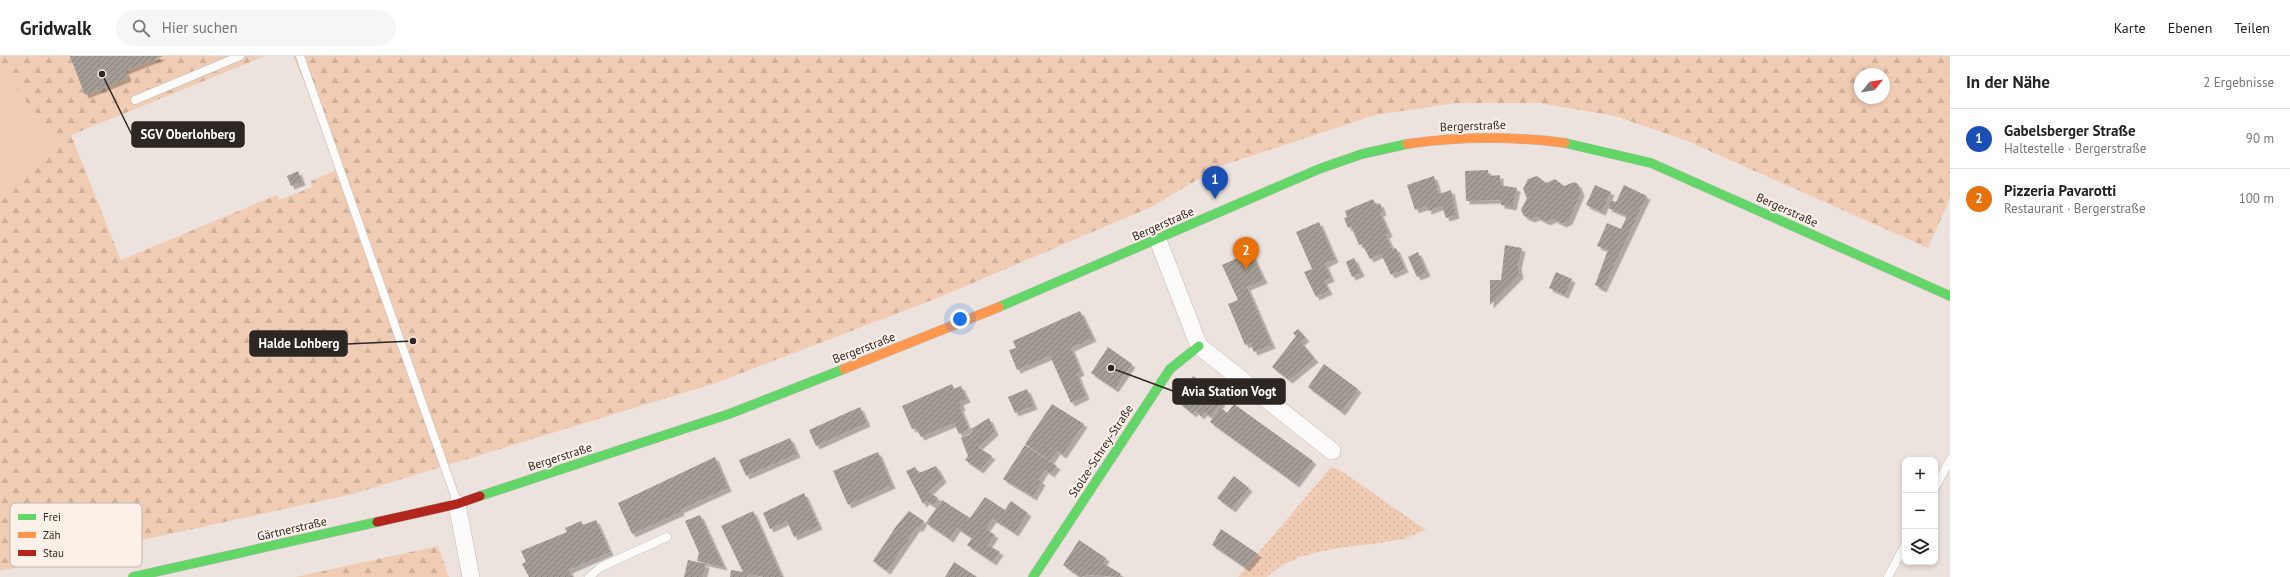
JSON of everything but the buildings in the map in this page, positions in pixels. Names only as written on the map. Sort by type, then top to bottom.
[{"type":"main road","name":"Bergerstraße","points":[[457,504],[729,414],[995,309],[1350,157],[1386,147],[1441,138],[1466,136],[1536,138],[1599,148],[1651,163],[1950,296]]},
{"type":"main road","name":"Stolze-Schrey-Straße","points":[[1032,577],[1170,369],[1199,346]]},
{"type":"main road","name":"Gärtnerstraße","points":[[133,577],[457,504]]},
{"type":"street","points":[[1158,240],[1199,346],[1332,451]]},
{"type":"street","points":[[457,504],[471,577]]},
{"type":"lane","points":[[135,100],[240,56]]},
{"type":"lane","points":[[300,56],[457,504]]},
{"type":"lane","points":[[1938,482],[1950,460]]},
{"type":"lane","points":[[589,577],[601,567],[667,537]]},
{"type":"lane","points":[[1888,577],[1902,551]]},
{"type":"green space","points":[[0,56],[265,56],[71,135],[121,260],[277,195],[279,200],[312,187],[311,181],[342,168],[293,56],[1950,56],[1950,198],[1928,248],[1685,140],[1615,116],[1539,103],[1456,103],[1375,115],[1221,166],[1151,207],[935,299],[716,383],[353,494],[142,540],[142,503],[10,503],[10,567],[18,567],[0,571],[0,192],[60,148],[0,67]]},
{"type":"green space","points":[[0,67],[60,148],[0,192]]},
{"type":"green space","points":[[1331,467],[1340,470],[1426,530],[1408,537],[1382,543],[1347,547],[1311,554],[1295,559],[1280,567],[1267,577],[1238,577]]},
{"type":"green space","points":[[438,546],[449,577],[295,577]]},
{"type":"traffic: fast","points":[[1565,143],[1651,163],[1950,296]]},
{"type":"traffic: fast","points":[[999,307],[1319,169],[1362,154],[1407,144]]},
{"type":"traffic: fast","points":[[1033,577],[1170,369],[1199,346]]},
{"type":"traffic: fast","points":[[480,496],[729,414],[844,369]]},
{"type":"traffic: fast","points":[[133,577],[377,522]]},
{"type":"traffic: slow","points":[[1407,144],[1466,138],[1506,138],[1565,143]]},
{"type":"traffic: slow","points":[[844,369],[999,307]]},
{"type":"traffic: jam","points":[[377,522],[457,504],[480,496]]},
{"type":"place","name":"SGV Oberlohberg","points":[[102,74]]},
{"type":"place","name":"Gabelsberger Straße","points":[[1215,199]]},
{"type":"place","name":"Pizzeria Pavarotti","points":[[1246,270]]},
{"type":"place","name":"Halde Lohberg","points":[[413,341]]},
{"type":"place","name":"Avia Station Vogt","points":[[1111,368]]}]
